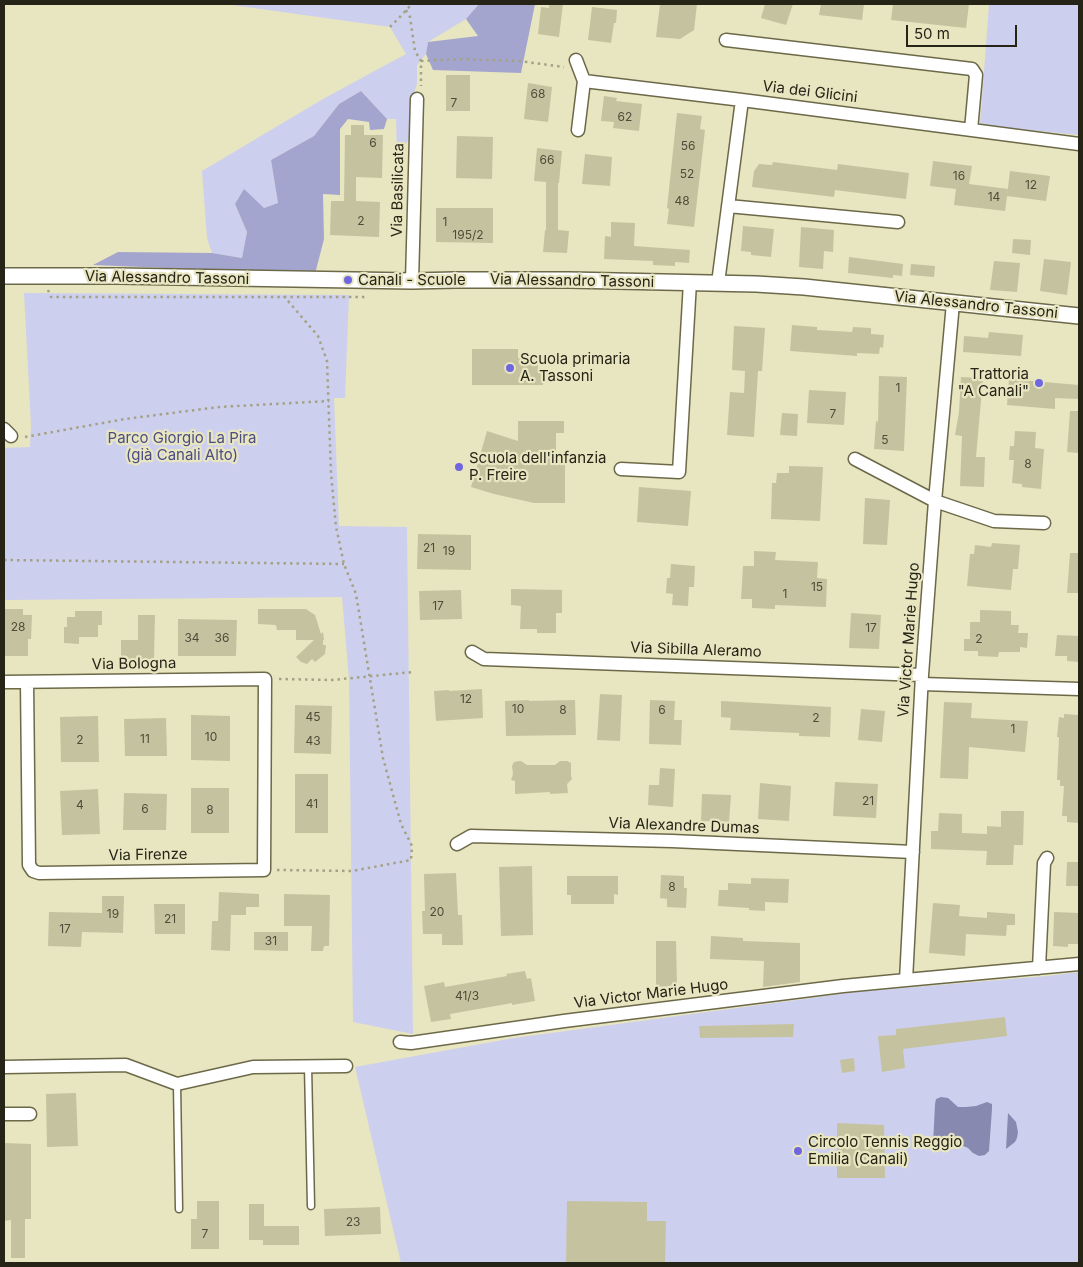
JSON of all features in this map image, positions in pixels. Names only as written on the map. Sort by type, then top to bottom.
[{"type":"street","points":[[726,40],[972,69],[976,75],[971,130]]},
{"type":"street","points":[[578,130],[580,70]]},
{"type":"street","name":"Via dei Glicini","points":[[580,70],[742,100],[1079,144]]},
{"type":"street","name":"Via Basilicata","points":[[412,281],[416,99]]},
{"type":"street","points":[[718,283],[742,100]]},
{"type":"street","points":[[728,206],[898,222]]},
{"type":"street","name":"Via Alessandro Tassoni","points":[[4,276],[756,284],[804,287],[1079,316]]},
{"type":"street","points":[[621,469],[679,472],[690,282]]},
{"type":"street","name":"Via Victor Marie Hugo","points":[[906,980],[922,679],[935,501],[953,303]]},
{"type":"street","points":[[855,459],[935,501],[994,521],[1044,523]]},
{"type":"street","name":"Via Sibilla Aleramo","points":[[472,652],[484,659],[922,679],[1079,689]]},
{"type":"street","points":[[264,870],[265,679]]},
{"type":"street","name":"Via Bologna","points":[[4,682],[265,679]]},
{"type":"street","name":"Via Firenze","points":[[27,682],[28,865],[33,872],[264,870]]},
{"type":"street","name":"Via Alexandre Dumas","points":[[457,844],[471,836],[672,841],[913,852]]},
{"type":"street","points":[[1039,968],[1044,863],[1047,858]]},
{"type":"street","name":"Via Victor Marie Hugo","points":[[400,1042],[411,1043],[573,1020],[843,986],[1079,964]]},
{"type":"street","points":[[4,1067],[126,1065],[177,1084],[253,1067],[346,1066]]},
{"type":"street","points":[[4,1114],[30,1114]]},
{"type":"lane","points":[[308,1066],[311,1206]]},
{"type":"lane","points":[[177,1084],[179,1209]]},
{"type":"path","points":[[390,26],[412,4]]},
{"type":"path","points":[[406,10],[410,17],[415,51],[421,61],[422,85],[416,99]]},
{"type":"path","points":[[421,61],[461,58],[519,61],[580,70]]},
{"type":"path","points":[[264,870],[352,871],[411,860],[412,846],[401,824],[383,758],[356,594],[344,564],[336,527],[330,473],[327,361],[318,336],[270,279]]},
{"type":"path","points":[[48,288],[51,297],[367,297]]},
{"type":"path","points":[[7,432],[27,437],[125,419],[219,407],[329,401]]},
{"type":"path","points":[[4,560],[344,564]]},
{"type":"path","points":[[265,679],[332,680],[413,672]]},
{"type":"green space","points":[[225,4],[479,4],[466,19],[428,42],[426,54],[417,65],[417,84],[412,99],[410,138],[397,156],[396,119],[387,119],[361,91],[339,104],[314,136],[271,160],[278,203],[264,208],[235,204],[247,232],[242,258],[212,253],[207,238],[202,171],[323,99],[406,54],[390,27]]},
{"type":"green space","points":[[989,4],[1079,4],[1079,135],[980,125]]},
{"type":"green space","name":"Parco Giorgio La Pira (già Canali Alto)","points":[[24,293],[349,295],[345,398],[334,398],[339,526],[407,527],[413,1034],[353,1022],[349,679],[342,597],[4,600],[4,448],[30,447],[31,425]]},
{"type":"green space","name":"Circolo Tennis Reggio Emilia (Canali)","points":[[1079,972],[1079,1263],[401,1263],[355,1067],[514,1038],[856,992]]},
{"type":"shaded area","points":[[479,4],[535,4],[521,73],[433,70],[426,54],[428,42],[478,36],[466,19]]},
{"type":"shaded area","points":[[361,91],[387,119],[384,129],[370,130],[369,122],[348,119],[340,129],[340,195],[323,194],[324,239],[315,274],[93,265],[118,252],[212,253],[242,258],[247,232],[235,204],[244,189],[264,208],[278,203],[271,160],[314,136],[339,104]]},
{"type":"shaded area","points":[[941,1097],[948,1098],[958,1107],[976,1106],[987,1102],[992,1104],[989,1151],[985,1155],[979,1156],[961,1145],[954,1145],[939,1150],[935,1149],[933,1145],[935,1104],[936,1099]]},
{"type":"shaded area","points":[[1008,1113],[1016,1122],[1018,1132],[1015,1142],[1006,1149]]},
{"type":"building","points":[[549,4],[563,4],[559,37],[538,34],[541,7],[549,8]]},
{"type":"building","points":[[660,4],[697,4],[694,30],[680,39],[656,37]]},
{"type":"building","points":[[765,4],[793,4],[786,25],[761,18]]},
{"type":"building","points":[[821,4],[864,4],[862,20],[819,15]]},
{"type":"building","points":[[893,4],[969,4],[966,28],[891,20]]},
{"type":"building","points":[[592,7],[617,10],[611,43],[588,40]]},
{"type":"building","points":[[446,75],[470,75],[470,111],[446,111]]},
{"type":"building","points":[[528,83],[552,87],[548,122],[524,119]]},
{"type":"building","points":[[604,96],[617,98],[616,101],[642,104],[639,131],[613,128],[614,122],[601,121]]},
{"type":"building","points":[[677,113],[702,116],[700,129],[705,130],[694,227],[667,224]]},
{"type":"building","points":[[351,125],[364,125],[364,135],[383,135],[382,178],[356,177],[356,201],[380,202],[379,237],[330,235],[331,201],[344,201],[345,135],[351,135]]},
{"type":"building","points":[[457,136],[493,137],[492,179],[456,178]]},
{"type":"building","points":[[537,148],[562,151],[558,183],[558,230],[569,231],[567,253],[543,252],[546,230],[546,182],[534,181]]},
{"type":"building","points":[[585,154],[612,157],[610,186],[582,184]]},
{"type":"building","points":[[933,161],[972,166],[969,184],[1008,189],[1005,211],[954,205],[956,189],[930,186]]},
{"type":"building","points":[[773,162],[837,170],[838,164],[909,173],[906,199],[835,190],[834,197],[752,187],[754,171],[759,164],[772,165]]},
{"type":"building","points":[[1010,171],[1050,176],[1046,201],[1007,196]]},
{"type":"building","points":[[436,208],[493,208],[493,243],[436,242]]},
{"type":"building","points":[[611,222],[635,223],[634,246],[690,250],[689,263],[675,262],[675,266],[653,265],[653,261],[604,259],[605,236],[611,237]]},
{"type":"building","points":[[743,226],[774,229],[771,257],[751,255],[751,252],[741,251]]},
{"type":"building","points":[[801,227],[834,230],[833,252],[824,251],[823,269],[799,267]]},
{"type":"building","points":[[1013,239],[1031,240],[1030,255],[1012,253]]},
{"type":"building","points":[[849,257],[903,264],[902,276],[893,275],[893,278],[848,273]]},
{"type":"building","points":[[1044,259],[1071,262],[1067,295],[1040,291]]},
{"type":"building","points":[[994,261],[1020,263],[1017,292],[990,290]]},
{"type":"building","points":[[911,264],[935,266],[934,277],[910,275]]},
{"type":"building","points":[[792,325],[817,327],[817,330],[852,332],[853,327],[871,328],[871,334],[884,335],[883,348],[880,347],[879,354],[857,353],[857,356],[790,351]]},
{"type":"building","points":[[734,326],[765,328],[762,371],[758,371],[754,437],[727,435],[730,392],[744,393],[745,371],[732,370]]},
{"type":"building","points":[[989,332],[1023,335],[1021,356],[963,352],[964,336],[988,338]]},
{"type":"building","points":[[472,349],[518,349],[518,358],[538,359],[538,371],[543,371],[543,385],[472,385]]},
{"type":"building","points":[[879,376],[907,377],[904,451],[874,449],[876,421],[878,422]]},
{"type":"building","points":[[961,377],[983,378],[976,457],[985,457],[984,487],[960,486],[962,436],[955,435],[959,412]]},
{"type":"building","points":[[1009,379],[1079,385],[1079,399],[1055,398],[1055,409],[1007,405]]},
{"type":"building","points":[[809,390],[846,392],[844,425],[807,423]]},
{"type":"building","points":[[1070,411],[1079,411],[1079,453],[1067,452]]},
{"type":"building","points":[[782,413],[798,414],[797,436],[780,435]]},
{"type":"building","points":[[518,421],[564,421],[564,433],[556,433],[556,460],[565,460],[565,503],[534,503],[471,487],[487,431],[518,441]]},
{"type":"building","points":[[1015,431],[1036,432],[1035,448],[1044,449],[1041,489],[1022,487],[1022,484],[1012,483],[1014,460],[1009,460],[1010,446],[1014,446]]},
{"type":"building","points":[[789,466],[823,467],[820,521],[771,519],[772,483],[776,483],[777,473],[789,473]]},
{"type":"building","points":[[639,487],[691,491],[688,526],[637,522]]},
{"type":"building","points":[[865,498],[890,500],[887,545],[863,544]]},
{"type":"building","points":[[418,534],[471,535],[471,570],[417,569]]},
{"type":"building","points":[[992,543],[1020,545],[1018,569],[1013,569],[1011,590],[967,586],[970,554],[974,554],[975,545],[991,547]]},
{"type":"building","points":[[754,551],[776,552],[775,560],[818,562],[817,578],[827,579],[826,607],[775,605],[775,609],[752,608],[752,599],[741,599],[743,566],[754,566]]},
{"type":"building","points":[[1070,553],[1079,553],[1079,593],[1067,593]]},
{"type":"building","points":[[671,564],[695,566],[694,587],[689,587],[688,606],[672,605],[673,594],[666,593],[667,578],[670,578]]},
{"type":"building","points":[[511,589],[562,590],[562,613],[556,613],[556,633],[537,633],[537,629],[520,629],[521,606],[511,605]]},
{"type":"building","points":[[461,590],[462,619],[420,620],[419,591]]},
{"type":"building","points":[[4,609],[23,609],[23,615],[32,615],[31,639],[28,639],[28,656],[4,656]]},
{"type":"building","points":[[258,609],[306,609],[315,615],[321,634],[323,632],[323,645],[326,645],[325,654],[315,662],[312,659],[307,664],[301,662],[296,657],[314,640],[296,640],[296,630],[277,630],[276,625],[258,624]]},
{"type":"building","points":[[980,610],[1011,611],[1011,625],[1019,625],[1018,633],[1028,633],[1027,648],[1020,647],[1020,652],[999,652],[998,657],[978,656],[978,651],[964,651],[964,639],[970,639],[970,622],[980,622]]},
{"type":"building","points":[[75,611],[102,611],[102,625],[98,625],[98,637],[79,637],[79,644],[64,643],[64,627],[67,627],[67,617],[75,617]]},
{"type":"building","points":[[851,613],[881,615],[879,649],[849,648]]},
{"type":"building","points":[[138,615],[155,615],[154,659],[121,659],[121,640],[138,640]]},
{"type":"building","points":[[178,619],[237,620],[236,656],[178,656]]},
{"type":"building","points":[[1057,635],[1079,636],[1079,662],[1067,661],[1067,656],[1055,656]]},
{"type":"building","points":[[482,689],[483,718],[436,721],[434,691]]},
{"type":"building","points":[[600,694],[622,695],[620,741],[597,740]]},
{"type":"building","points":[[575,700],[576,735],[506,736],[505,701]]},
{"type":"building","points":[[650,700],[675,701],[674,720],[682,720],[681,745],[649,744]]},
{"type":"building","points":[[721,701],[831,707],[830,737],[799,736],[799,733],[730,730],[731,718],[721,717]]},
{"type":"building","points":[[944,702],[972,703],[971,718],[1028,721],[1025,752],[969,747],[968,779],[940,778]]},
{"type":"building","points":[[295,705],[332,706],[331,754],[294,753]]},
{"type":"building","points":[[861,709],[885,711],[882,742],[858,740]]},
{"type":"building","points":[[1064,714],[1079,715],[1079,823],[1067,822],[1067,816],[1062,816],[1064,786],[1060,786],[1060,780],[1057,780],[1059,717],[1064,718]]},
{"type":"building","points":[[191,715],[230,716],[230,761],[191,760]]},
{"type":"building","points":[[98,716],[99,762],[61,762],[60,717]]},
{"type":"building","points":[[166,718],[167,756],[125,756],[124,719]]},
{"type":"building","points":[[521,761],[527,765],[555,765],[560,761],[571,763],[572,779],[567,784],[568,793],[515,794],[515,781],[511,780],[513,774],[512,766],[514,762]]},
{"type":"building","points":[[660,768],[675,769],[673,807],[648,805],[649,785],[659,785]]},
{"type":"building","points":[[295,774],[328,774],[328,833],[295,833]]},
{"type":"building","points":[[835,782],[878,784],[876,818],[833,816]]},
{"type":"building","points":[[760,783],[791,786],[789,821],[758,819]]},
{"type":"building","points":[[191,788],[229,788],[229,833],[191,833]]},
{"type":"building","points":[[98,789],[100,834],[62,835],[60,791]]},
{"type":"building","points":[[124,793],[167,794],[166,830],[123,830]]},
{"type":"building","points":[[702,794],[731,795],[729,822],[701,821]]},
{"type":"building","points":[[1001,811],[1024,811],[1023,845],[1014,845],[1013,865],[986,865],[987,851],[931,849],[931,831],[938,831],[939,813],[962,814],[962,833],[987,834],[987,826],[1001,827]]},
{"type":"building","points":[[1067,862],[1079,862],[1079,886],[1066,886]]},
{"type":"building","points":[[532,866],[533,935],[501,936],[499,867]]},
{"type":"building","points":[[456,873],[458,915],[462,915],[463,945],[442,945],[442,934],[423,934],[422,911],[425,911],[424,874]]},
{"type":"building","points":[[661,875],[684,876],[684,888],[687,888],[686,908],[667,907],[667,899],[660,898]]},
{"type":"building","points":[[567,876],[618,876],[618,895],[614,894],[614,904],[571,904],[571,895],[567,895]]},
{"type":"building","points":[[751,878],[789,879],[788,903],[765,902],[765,911],[718,906],[719,890],[728,890],[728,883],[751,884]]},
{"type":"building","points":[[219,892],[259,894],[259,907],[246,907],[246,915],[231,915],[230,951],[211,950],[212,921],[218,921]]},
{"type":"building","points":[[284,894],[330,895],[329,946],[324,946],[323,951],[311,951],[312,926],[284,926]]},
{"type":"building","points":[[102,896],[124,896],[123,933],[82,932],[81,947],[48,946],[49,912],[102,913]]},
{"type":"building","points":[[933,903],[960,905],[959,916],[987,918],[987,912],[1015,914],[1015,925],[1007,925],[1006,936],[966,934],[965,956],[929,953]]},
{"type":"building","points":[[154,904],[185,904],[185,934],[155,934]]},
{"type":"building","points":[[1054,912],[1079,913],[1079,944],[1068,944],[1068,947],[1053,946]]},
{"type":"building","points":[[254,932],[288,932],[288,951],[254,950]]},
{"type":"building","points":[[711,936],[743,938],[743,941],[800,943],[800,982],[763,987],[764,961],[710,959]]},
{"type":"building","points":[[656,941],[676,941],[677,986],[656,987]]},
{"type":"building","points":[[525,971],[527,979],[531,978],[535,1001],[512,1005],[512,1003],[450,1014],[451,1019],[431,1022],[424,986],[444,982],[445,987]]},
{"type":"building","points":[[1005,1017],[1007,1036],[903,1049],[905,1068],[882,1072],[878,1036],[896,1035],[896,1029]]},
{"type":"building","points":[[794,1024],[793,1037],[700,1038],[699,1026]]},
{"type":"building","points":[[854,1058],[855,1071],[842,1073],[840,1060]]},
{"type":"building","points":[[76,1093],[78,1146],[47,1147],[46,1094]]},
{"type":"building","points":[[837,1123],[884,1125],[885,1178],[837,1178]]},
{"type":"building","points":[[4,1143],[31,1144],[31,1219],[25,1219],[25,1258],[11,1258],[11,1220],[4,1221]]},
{"type":"building","points":[[197,1201],[219,1201],[219,1249],[191,1249],[191,1219],[197,1219]]},
{"type":"building","points":[[567,1201],[647,1202],[647,1221],[666,1221],[665,1263],[566,1263]]},
{"type":"building","points":[[249,1204],[264,1204],[264,1226],[299,1226],[299,1245],[263,1245],[263,1240],[249,1240]]},
{"type":"building","points":[[380,1207],[381,1234],[325,1236],[324,1209]]},
{"type":"place","name":"Canali - Scuole","points":[[348,280]]},
{"type":"place","name":"Scuola primaria A. Tassoni","points":[[510,368]]},
{"type":"place","name":"Trattoria \"A Canali\"","points":[[1039,383]]},
{"type":"place","name":"Scuola dell'infanzia P. Freire","points":[[459,467]]},
{"type":"place","name":"Circolo Tennis Reggio Emilia (Canali)","points":[[798,1151]]}]
